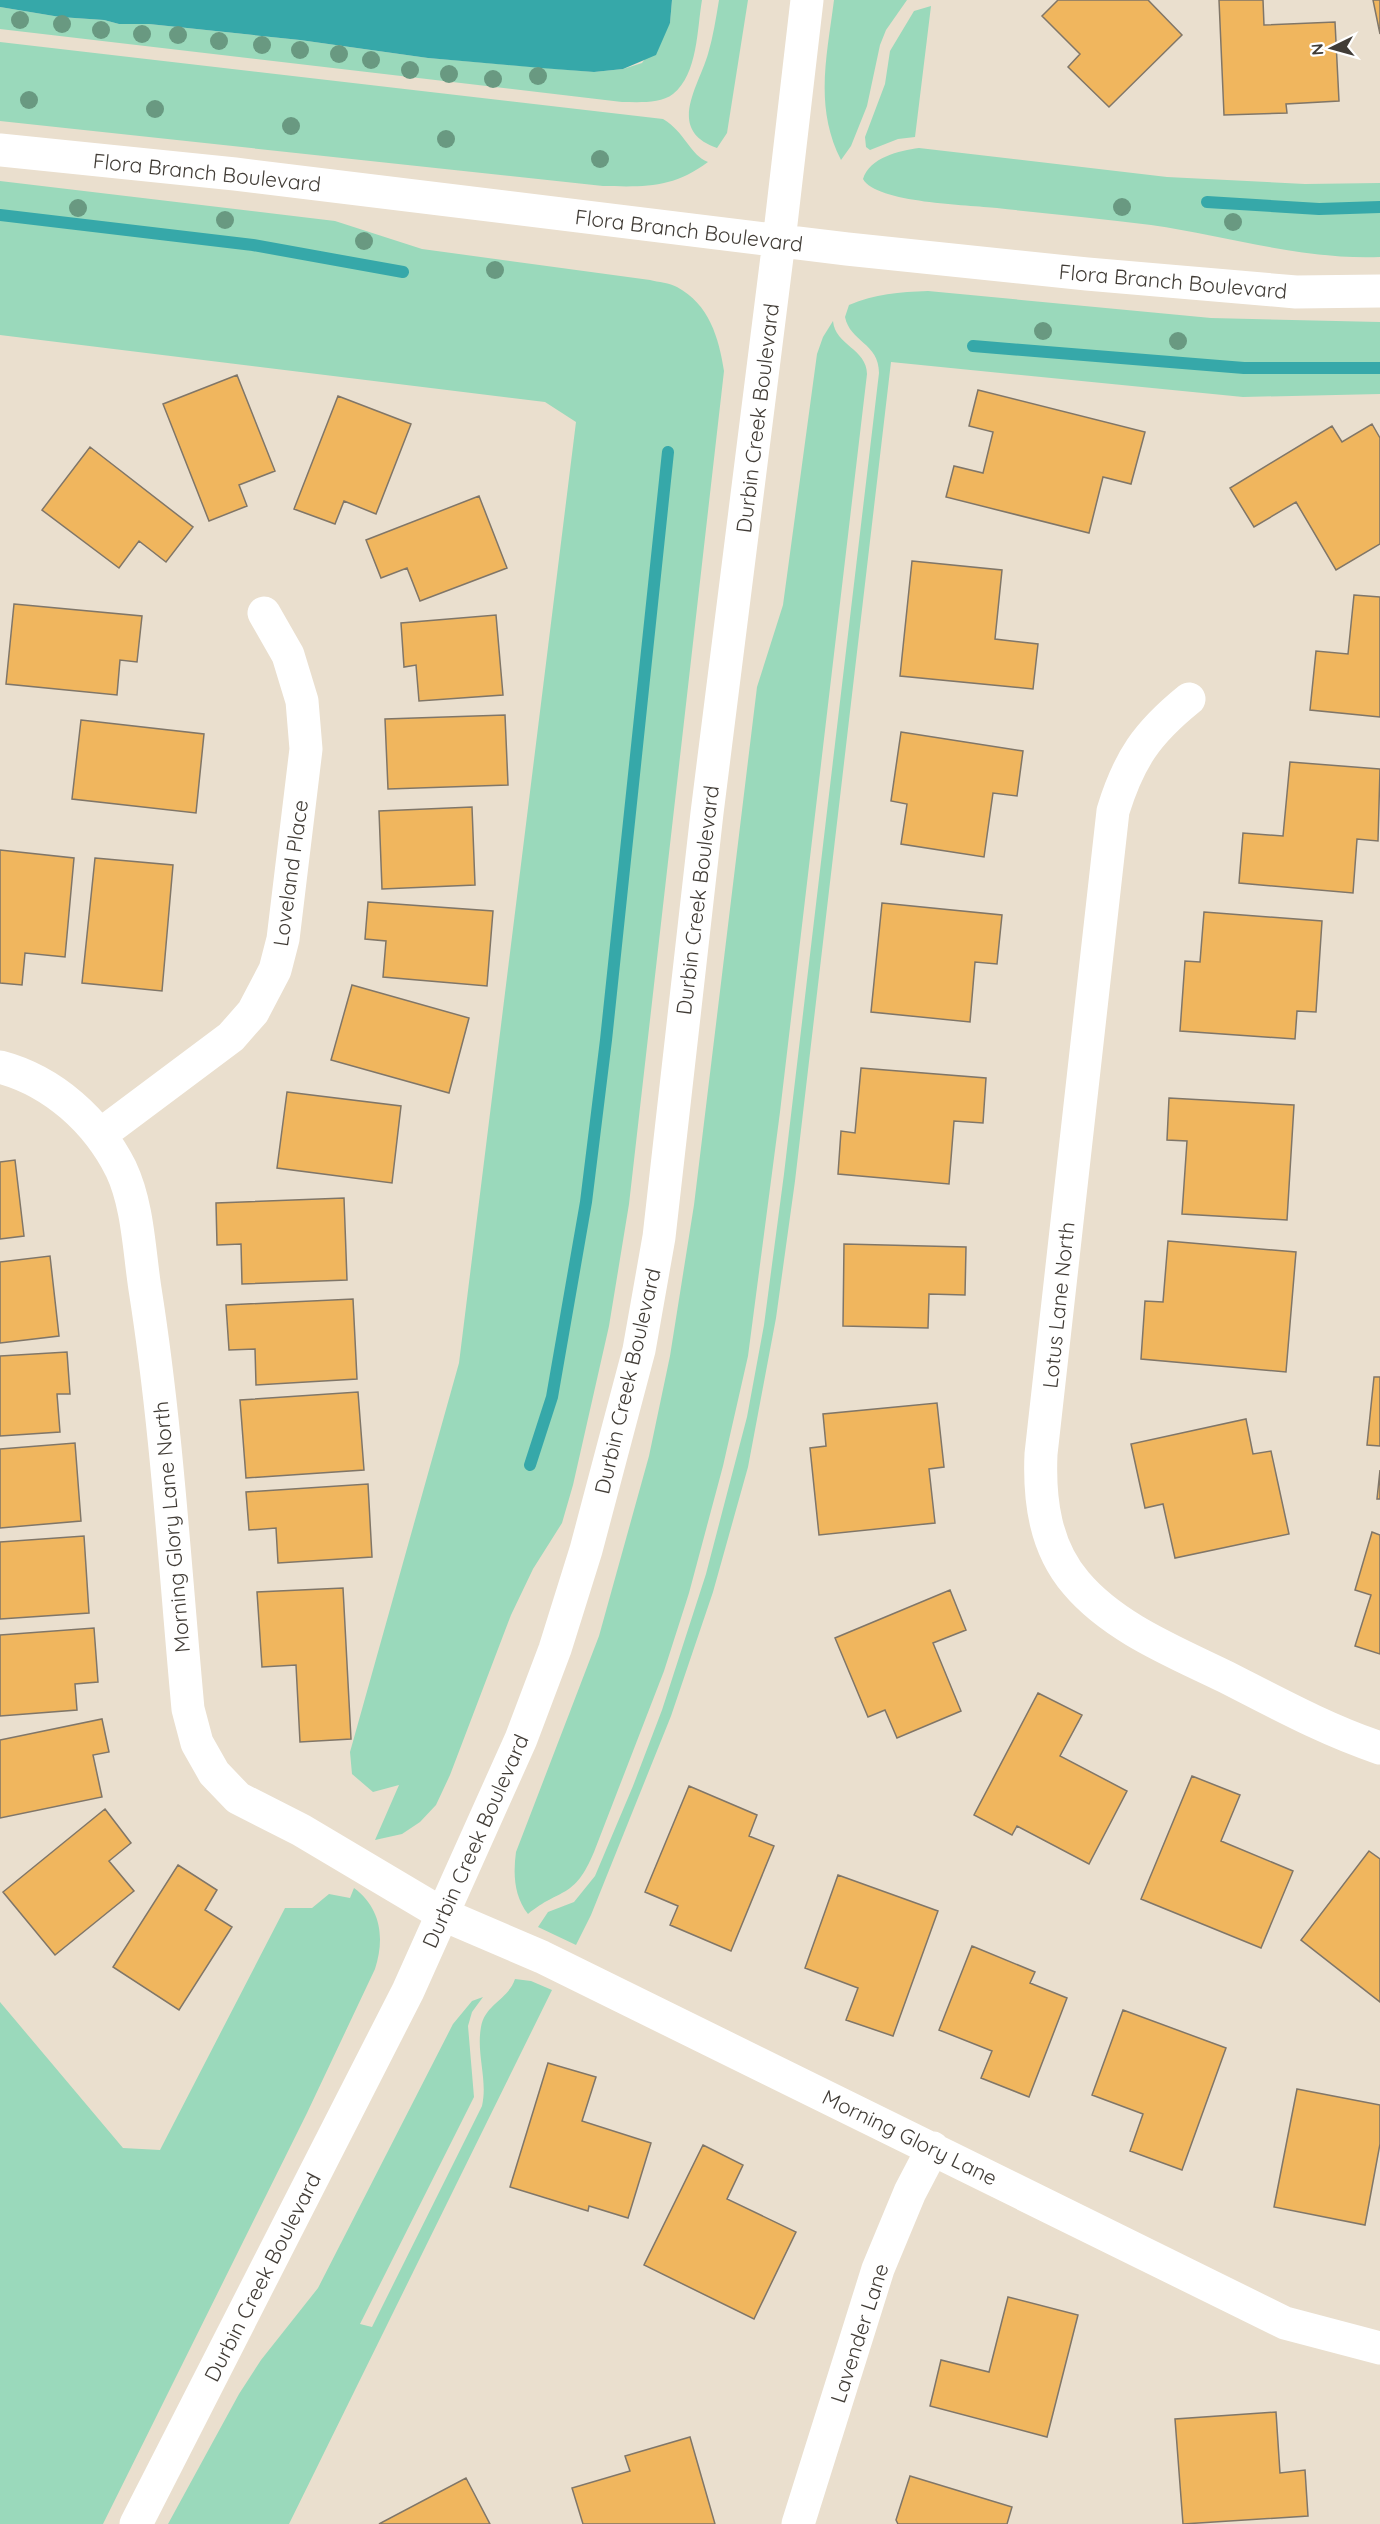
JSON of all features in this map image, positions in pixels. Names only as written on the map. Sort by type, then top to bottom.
[{"type":"street","name":"Durbin Creek Boulevard","points":[[136,2524],[408,1991],[444,1915],[521,1739],[555,1649],[586,1550],[639,1350],[659,1237],[707,813],[807,0]]},
{"type":"street","name":"Flora Branch Boulevard","points":[[0,150],[247,175],[779,241],[1076,273],[1296,292],[1380,291]]},
{"type":"street","name":"Loveland Place","points":[[100,1135],[231,1037],[253,1012],[274,970],[283,939],[306,749],[298,689],[288,655],[264,613]]},
{"type":"street","name":"Lotus Lane North","points":[[1189,699],[1162,720],[1139,747],[1123,778],[1113,811],[1041,1454],[1040,1488],[1045,1522],[1057,1553],[1075,1582],[1098,1606],[1153,1641],[1339,1734],[1380,1748]]},
{"type":"street","name":"Morning Glory Lane North","points":[[0,1067],[52,1090],[73,1105],[100,1135],[121,1169],[130,1194],[153,1341],[188,1709],[197,1743],[214,1773],[238,1798],[301,1830],[444,1915]]},
{"type":"street","name":"Morning Glory Lane","points":[[444,1915],[542,1958],[933,2148],[1285,2323],[1380,2348]]},
{"type":"street","name":"Lavender Lane","points":[[798,2524],[878,2269],[910,2192],[933,2148]]},
{"type":"green space","points":[[672,0],[702,0],[692,63],[681,85],[673,94],[655,101],[642,102],[622,102],[0,29],[0,7],[60,17],[300,40],[428,58],[594,72],[623,69],[642,63],[670,23]]},
{"type":"green space","points":[[719,0],[748,0],[727,133],[717,148],[702,140],[693,130],[689,119],[693,94],[710,48]]},
{"type":"green space","points":[[834,0],[907,0],[886,30],[880,45],[867,106],[851,146],[841,160],[833,140],[825,101],[826,61]]},
{"type":"green space","points":[[931,6],[915,137],[898,139],[870,150],[866,147],[865,137],[885,84],[890,51],[914,11]]},
{"type":"green space","points":[[0,42],[663,119],[677,130],[696,154],[708,162],[683,177],[658,184],[603,186],[0,121]]},
{"type":"green space","points":[[919,148],[1167,177],[1305,184],[1380,183],[1380,257],[1322,255],[1151,225],[904,198],[871,187],[863,179],[872,165],[886,156]]},
{"type":"green space","points":[[0,181],[335,221],[422,249],[650,280],[677,287],[688,294],[705,312],[719,346],[724,371],[629,1204],[609,1326],[573,1485],[562,1523],[533,1569],[511,1615],[450,1775],[436,1805],[420,1822],[402,1834],[375,1840],[399,1785],[373,1792],[352,1774],[350,1752],[459,1363],[576,422],[545,402],[0,335]]},
{"type":"green space","points":[[928,291],[1211,318],[1380,322],[1380,394],[1243,397],[891,362],[795,1181],[776,1318],[748,1467],[713,1592],[671,1716],[591,1915],[576,1945],[538,1927],[548,1912],[574,1902],[595,1876],[662,1710],[706,1574],[747,1417],[764,1325],[879,373],[874,355],[852,332],[845,317],[849,305],[868,298]]},
{"type":"green space","points":[[833,321],[839,336],[862,359],[867,374],[780,1112],[748,1356],[723,1466],[689,1593],[664,1671],[594,1852],[587,1867],[573,1886],[528,1914],[517,1892],[516,1852],[599,1636],[649,1456],[670,1356],[694,1205],[757,687],[783,605],[817,354],[823,337]]},
{"type":"green space","points":[[354,1888],[370,1905],[378,1924],[380,1946],[375,1969],[307,2113],[103,2524],[0,2524],[0,2002],[123,2148],[160,2150],[285,1908],[312,1908],[329,1894],[350,1898]]},
{"type":"green space","points":[[515,1979],[531,1981],[552,1990],[289,2524],[168,2524],[239,2394],[261,2360],[318,2288],[453,2024],[472,2001],[483,1997],[472,2012],[468,2026],[474,2097],[360,2324],[372,2327],[482,2106],[484,2086],[480,2037],[483,2019],[512,1986]]},
{"type":"water","points":[[0,0],[672,0],[670,23],[656,55],[623,69],[594,72],[428,58],[300,40],[60,17],[0,7]]},
{"type":"building","points":[[1058,0],[1148,0],[1182,35],[1109,107],[1068,67],[1080,54],[1042,16]]},
{"type":"building","points":[[1219,0],[1263,0],[1264,25],[1335,22],[1339,101],[1286,104],[1287,113],[1224,115]]},
{"type":"building","points":[[1373,0],[1380,0],[1380,34]]},
{"type":"building","points":[[237,375],[275,471],[239,485],[247,506],[209,521],[163,404]]},
{"type":"building","points":[[978,390],[1145,432],[1131,484],[1103,477],[1089,533],[946,497],[954,466],[983,473],[993,432],[969,426]]},
{"type":"building","points":[[338,396],[411,424],[376,514],[344,501],[335,524],[294,509]]},
{"type":"building","points":[[1372,424],[1380,438],[1380,544],[1336,570],[1296,502],[1254,527],[1230,488],[1332,426],[1342,442]]},
{"type":"building","points":[[90,447],[193,527],[166,562],[139,541],[119,568],[42,510]]},
{"type":"building","points":[[479,496],[507,568],[420,601],[407,568],[381,578],[366,540]]},
{"type":"building","points":[[912,561],[1002,570],[995,639],[1038,644],[1033,689],[900,676]]},
{"type":"building","points":[[1354,595],[1380,597],[1380,717],[1310,710],[1316,651],[1348,654]]},
{"type":"building","points":[[14,604],[142,616],[137,662],[120,660],[117,695],[6,684]]},
{"type":"building","points":[[496,615],[503,695],[419,701],[416,665],[404,667],[401,623]]},
{"type":"building","points":[[505,715],[508,785],[388,789],[385,719]]},
{"type":"building","points":[[81,720],[204,734],[196,813],[72,799]]},
{"type":"building","points":[[901,732],[1023,751],[1017,796],[993,793],[984,857],[901,844],[907,804],[891,801]]},
{"type":"building","points":[[1290,762],[1380,769],[1378,841],[1357,839],[1353,893],[1239,883],[1243,833],[1283,836]]},
{"type":"building","points":[[472,807],[475,885],[382,889],[379,811]]},
{"type":"building","points":[[0,850],[74,858],[65,957],[25,953],[22,985],[0,983]]},
{"type":"building","points":[[95,858],[173,865],[162,991],[82,983]]},
{"type":"building","points":[[368,902],[493,911],[487,986],[383,977],[386,941],[365,939]]},
{"type":"building","points":[[882,903],[1002,915],[997,964],[975,962],[970,1022],[871,1012]]},
{"type":"building","points":[[1204,912],[1322,921],[1316,1012],[1297,1011],[1295,1039],[1180,1031],[1185,961],[1200,962]]},
{"type":"building","points":[[352,985],[469,1018],[449,1093],[331,1060]]},
{"type":"building","points":[[861,1068],[986,1078],[983,1123],[954,1121],[949,1184],[838,1174],[841,1131],[855,1133]]},
{"type":"building","points":[[287,1092],[401,1106],[392,1183],[277,1168]]},
{"type":"building","points":[[1169,1098],[1294,1105],[1287,1220],[1182,1214],[1187,1141],[1167,1140]]},
{"type":"building","points":[[15,1160],[24,1236],[0,1239],[0,1162]]},
{"type":"building","points":[[344,1198],[347,1280],[242,1284],[241,1244],[217,1245],[216,1203]]},
{"type":"building","points":[[1168,1241],[1296,1252],[1286,1372],[1141,1359],[1145,1301],[1163,1302]]},
{"type":"building","points":[[844,1244],[966,1247],[965,1295],[929,1294],[928,1328],[843,1326]]},
{"type":"building","points":[[50,1256],[59,1336],[0,1343],[0,1262]]},
{"type":"building","points":[[353,1299],[357,1379],[256,1385],[255,1349],[229,1350],[226,1305]]},
{"type":"building","points":[[67,1352],[70,1394],[57,1394],[60,1432],[0,1436],[0,1356]]},
{"type":"building","points":[[1374,1377],[1380,1377],[1380,1446],[1367,1445]]},
{"type":"building","points":[[358,1392],[364,1470],[246,1478],[240,1400]]},
{"type":"building","points":[[937,1403],[944,1467],[929,1469],[935,1523],[819,1535],[810,1448],[826,1446],[823,1414]]},
{"type":"building","points":[[1246,1419],[1253,1454],[1271,1451],[1289,1534],[1175,1558],[1163,1504],[1145,1508],[1131,1444]]},
{"type":"building","points":[[75,1443],[81,1521],[0,1528],[0,1449]]},
{"type":"building","points":[[1380,1470],[1380,1499],[1377,1499]]},
{"type":"building","points":[[368,1484],[372,1557],[278,1563],[276,1528],[249,1530],[246,1492]]},
{"type":"building","points":[[1372,1532],[1380,1535],[1380,1654],[1355,1646],[1371,1595],[1355,1590]]},
{"type":"building","points":[[84,1536],[89,1613],[0,1619],[0,1542]]},
{"type":"building","points":[[343,1588],[351,1739],[300,1742],[296,1665],[262,1667],[257,1592]]},
{"type":"building","points":[[950,1590],[966,1630],[933,1643],[961,1711],[897,1738],[885,1710],[868,1717],[835,1638]]},
{"type":"building","points":[[94,1628],[98,1682],[75,1684],[77,1710],[0,1716],[0,1635]]},
{"type":"building","points":[[1038,1693],[1082,1715],[1060,1756],[1127,1791],[1089,1864],[1017,1826],[1012,1835],[974,1815]]},
{"type":"building","points":[[102,1719],[109,1752],[93,1755],[102,1797],[0,1818],[0,1740]]},
{"type":"building","points":[[1192,1776],[1240,1795],[1221,1841],[1293,1871],[1261,1948],[1141,1899]]},
{"type":"building","points":[[689,1786],[757,1815],[749,1836],[774,1846],[731,1951],[670,1925],[678,1906],[645,1892]]},
{"type":"building","points":[[105,1809],[131,1843],[109,1861],[134,1891],[55,1955],[3,1892]]},
{"type":"building","points":[[1369,1851],[1380,1859],[1380,2002],[1301,1940]]},
{"type":"building","points":[[178,1865],[217,1890],[205,1910],[232,1927],[179,2010],[113,1967]]},
{"type":"building","points":[[838,1875],[938,1911],[893,2036],[846,2020],[858,1988],[805,1968]]},
{"type":"building","points":[[972,1946],[1035,1972],[1030,1983],[1067,1998],[1029,2097],[981,2078],[992,2051],[939,2030]]},
{"type":"building","points":[[1123,2010],[1226,2048],[1182,2170],[1130,2151],[1143,2114],[1092,2095]]},
{"type":"building","points":[[548,2063],[596,2077],[582,2121],[651,2143],[628,2218],[589,2206],[588,2211],[510,2187]]},
{"type":"building","points":[[1297,2089],[1380,2105],[1380,2144],[1365,2225],[1274,2207]]},
{"type":"building","points":[[703,2145],[743,2165],[727,2199],[796,2232],[754,2319],[644,2265]]},
{"type":"building","points":[[1008,2297],[1078,2315],[1047,2437],[930,2406],[941,2360],[989,2372]]},
{"type":"building","points":[[1276,2412],[1280,2473],[1305,2470],[1308,2516],[1183,2524],[1175,2419]]},
{"type":"building","points":[[690,2437],[715,2524],[583,2524],[572,2488],[630,2471],[625,2456]]},
{"type":"building","points":[[910,2476],[1012,2507],[1007,2524],[898,2524],[896,2520]]},
{"type":"building","points":[[466,2478],[490,2524],[379,2524]]},
{"type":"waterway","points":[[1207,202],[1319,209],[1380,207]]},
{"type":"waterway","points":[[0,215],[253,245],[403,272]]},
{"type":"waterway","points":[[973,346],[1244,368],[1380,368]]},
{"type":"waterway","points":[[530,1465],[552,1397],[586,1202],[606,1040],[668,452]]}]
